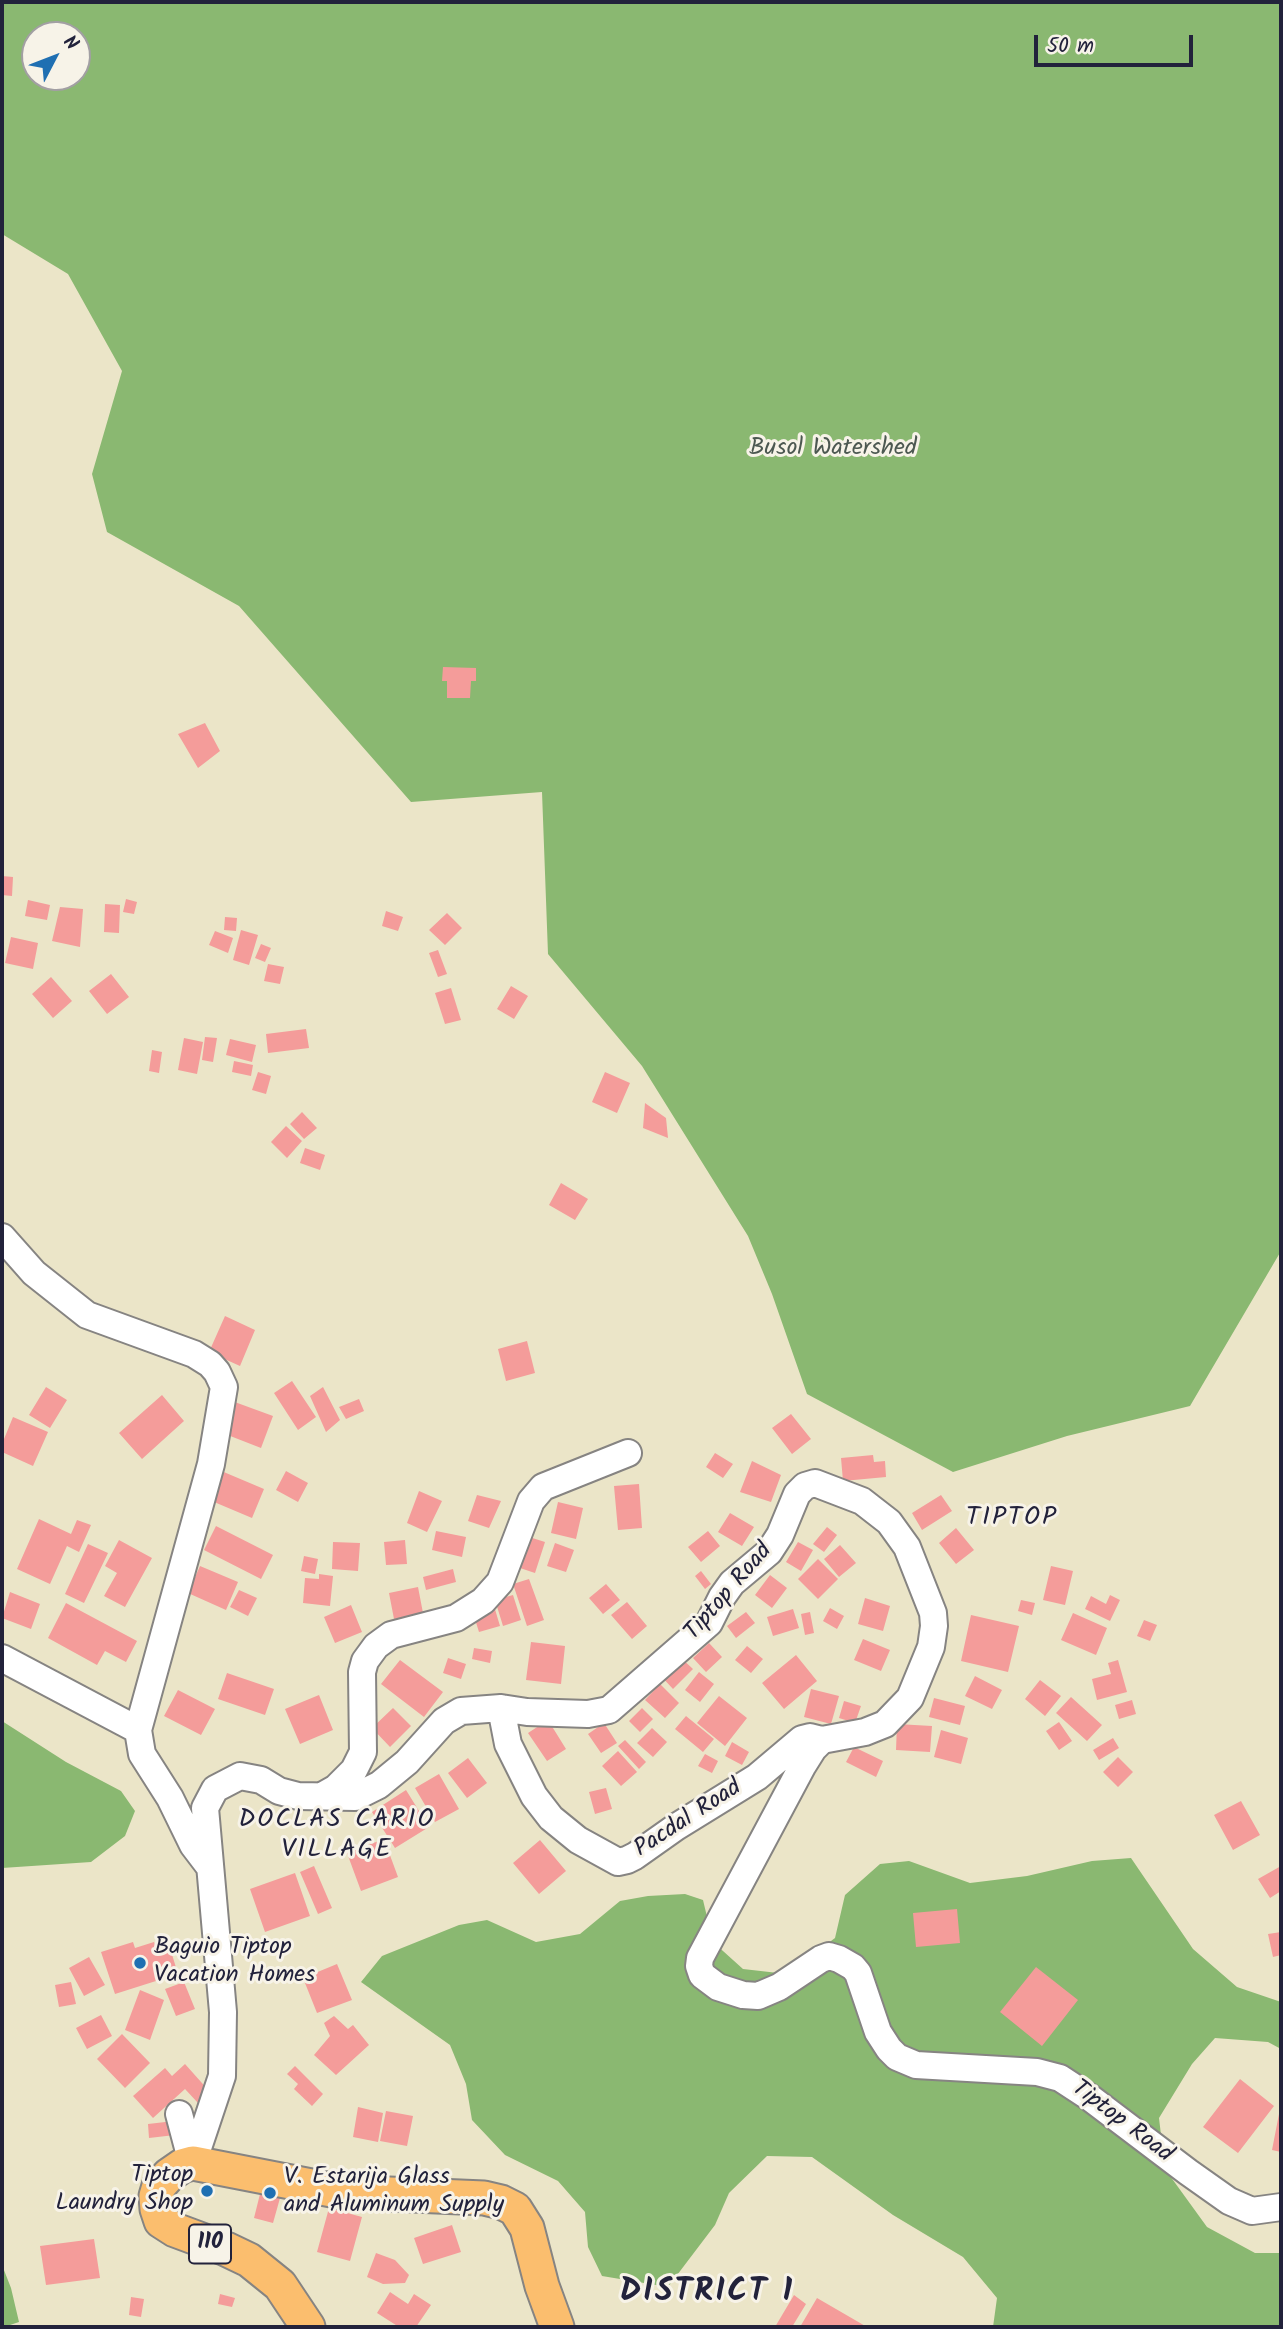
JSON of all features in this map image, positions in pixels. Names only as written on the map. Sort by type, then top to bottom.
[{"type":"main road","name":"110","points":[[192,2163],[169,2175],[159,2186],[156,2196],[157,2210],[162,2221],[174,2230],[250,2260],[280,2286],[308,2327]]},
{"type":"main road","points":[[192,2163],[342,2192],[484,2198],[501,2202],[515,2209],[527,2228],[542,2287],[557,2327]]},
{"type":"street","points":[[2,1237],[34,1273],[87,1315],[122,1330],[194,1354],[210,1364],[225,1387],[211,1464],[138,1730],[142,1754],[170,1798],[193,1845],[211,1869]]},
{"type":"street","points":[[320,1797],[336,1788],[354,1770],[363,1752],[362,1672],[365,1661],[376,1646],[391,1635],[456,1618],[482,1601],[499,1582],[531,1502],[543,1487],[628,1453]]},
{"type":"street","name":"Tiptop Road","points":[[192,2163],[222,2076],[223,2012],[205,1808],[215,1789],[240,1776],[261,1780],[279,1791],[298,1796],[355,1797],[379,1785],[407,1762],[444,1721],[461,1711],[501,1708],[588,1714],[608,1710],[709,1623],[732,1583],[769,1552],[780,1535],[797,1494],[805,1486],[815,1483],[862,1502],[889,1522],[907,1547],[933,1613],[931,1647],[918,1682],[900,1711],[885,1724],[865,1732],[822,1740],[803,1765],[700,1958],[698,1966],[702,1975],[718,1987],[743,1995],[758,1996],[779,1987],[821,1959],[829,1956],[839,1959],[858,1973],[878,2032],[897,2057],[916,2065],[1037,2072],[1060,2078],[1089,2096],[1229,2201],[1252,2211],[1281,2207]]},
{"type":"street","points":[[2,1658],[138,1730]]},
{"type":"street","name":"Pacdal Road","points":[[501,1708],[508,1744],[534,1796],[551,1818],[578,1840],[618,1862],[627,1860],[757,1777],[802,1739],[810,1737],[822,1740]]},
{"type":"street","points":[[179,2114],[192,2163]]},
{"type":"green space","name":"Busol Watershed","points":[[2,2],[1281,2],[1281,1251],[1190,1406],[1067,1436],[953,1472],[807,1394],[772,1294],[748,1236],[642,1066],[548,954],[542,792],[411,802],[239,606],[107,532],[92,474],[122,371],[68,274],[2,234]]},
{"type":"green space","points":[[2,1721],[66,1762],[121,1791],[135,1811],[125,1836],[91,1862],[2,1868]]},
{"type":"green space","points":[[1131,1858],[1193,1949],[1237,1987],[1281,2002],[1281,2049],[1268,2042],[1215,2038],[1192,2064],[1159,2118],[1165,2169],[1207,2227],[1255,2253],[1281,2253],[1281,2327],[993,2327],[997,2298],[963,2257],[893,2215],[812,2157],[767,2156],[729,2193],[715,2225],[668,2287],[602,2276],[588,2247],[585,2212],[558,2181],[505,2155],[472,2120],[466,2084],[450,2045],[361,1982],[382,1956],[459,1925],[487,1920],[536,1942],[580,1934],[620,1901],[685,1894],[703,1900],[713,1942],[743,1969],[787,1974],[835,1938],[845,1895],[880,1864],[909,1861],[970,1883],[1027,1876],[1092,1861]]},
{"type":"green space","points":[[2,2265],[19,2322],[4,2327],[2,2327]]},
{"type":"building","points":[[443,667],[476,668],[476,681],[471,681],[470,698],[447,698],[447,681],[442,681]]},
{"type":"building","points":[[205,723],[220,751],[198,768],[178,734]]},
{"type":"building","points":[[2,876],[13,877],[12,896],[2,895]]},
{"type":"building","points":[[126,899],[137,902],[134,914],[123,912]]},
{"type":"building","points":[[28,900],[50,905],[47,920],[25,916]]},
{"type":"building","points":[[105,904],[120,905],[119,933],[104,932]]},
{"type":"building","points":[[60,907],[83,909],[80,947],[52,941]]},
{"type":"building","points":[[386,911],[403,917],[398,931],[382,926]]},
{"type":"building","points":[[447,913],[462,928],[445,945],[429,930]]},
{"type":"building","points":[[225,917],[237,918],[236,931],[224,930]]},
{"type":"building","points":[[241,930],[258,935],[249,965],[233,960]]},
{"type":"building","points":[[215,931],[233,938],[228,953],[209,945]]},
{"type":"building","points":[[11,937],[38,943],[33,969],[5,963]]},
{"type":"building","points":[[261,944],[271,948],[265,962],[255,958]]},
{"type":"building","points":[[438,950],[447,974],[438,977],[429,953]]},
{"type":"building","points":[[268,964],[284,967],[280,984],[264,981]]},
{"type":"building","points":[[111,974],[129,997],[107,1014],[89,991]]},
{"type":"building","points":[[51,977],[72,1001],[53,1018],[32,994]]},
{"type":"building","points":[[511,986],[528,996],[514,1019],[497,1009]]},
{"type":"building","points":[[451,988],[461,1020],[445,1024],[435,993]]},
{"type":"building","points":[[306,1029],[309,1048],[268,1053],[266,1034]]},
{"type":"building","points":[[205,1037],[217,1038],[213,1062],[202,1060]]},
{"type":"building","points":[[184,1038],[203,1042],[197,1074],[178,1070]]},
{"type":"building","points":[[230,1039],[256,1045],[252,1062],[226,1055]]},
{"type":"building","points":[[152,1050],[162,1052],[159,1073],[149,1071]]},
{"type":"building","points":[[234,1061],[253,1065],[251,1076],[232,1072]]},
{"type":"building","points":[[258,1072],[271,1076],[266,1094],[252,1090]]},
{"type":"building","points":[[605,1072],[630,1083],[617,1113],[592,1102]]},
{"type":"building","points":[[645,1103],[666,1118],[668,1138],[643,1128]]},
{"type":"building","points":[[302,1112],[317,1128],[304,1139],[290,1124]]},
{"type":"building","points":[[286,1126],[302,1141],[287,1158],[271,1142]]},
{"type":"building","points":[[305,1148],[325,1155],[320,1170],[300,1163]]},
{"type":"building","points":[[561,1183],[588,1199],[575,1220],[549,1205]]},
{"type":"building","points":[[225,1316],[255,1330],[240,1366],[209,1352]]},
{"type":"building","points":[[527,1341],[535,1373],[506,1381],[498,1349]]},
{"type":"building","points":[[292,1381],[316,1417],[298,1430],[274,1393]]},
{"type":"building","points":[[46,1387],[67,1400],[50,1428],[29,1415]]},
{"type":"building","points":[[323,1387],[340,1420],[326,1432],[310,1396]]},
{"type":"building","points":[[162,1395],[184,1421],[142,1459],[119,1433]]},
{"type":"building","points":[[359,1399],[364,1411],[346,1419],[339,1407]]},
{"type":"building","points":[[232,1401],[273,1416],[261,1448],[220,1432]]},
{"type":"building","points":[[791,1414],[811,1439],[792,1454],[772,1428]]},
{"type":"building","points":[[13,1417],[48,1432],[33,1466],[2,1452],[2,1444]]},
{"type":"building","points":[[715,1453],[733,1464],[723,1478],[706,1467]]},
{"type":"building","points":[[873,1455],[874,1462],[885,1461],[886,1477],[843,1481],[841,1458]]},
{"type":"building","points":[[752,1461],[781,1475],[771,1502],[740,1492]]},
{"type":"building","points":[[219,1470],[264,1489],[252,1518],[207,1499]]},
{"type":"building","points":[[286,1471],[308,1483],[298,1502],[276,1490]]},
{"type":"building","points":[[639,1484],[642,1528],[618,1530],[614,1486]]},
{"type":"building","points":[[419,1491],[442,1501],[427,1532],[407,1523]]},
{"type":"building","points":[[477,1495],[501,1501],[489,1528],[468,1521]]},
{"type":"building","points":[[941,1495],[952,1511],[922,1530],[912,1513]]},
{"type":"building","points":[[558,1502],[583,1508],[576,1539],[551,1533]]},
{"type":"building","points":[[730,1513],[754,1527],[742,1546],[718,1532]]},
{"type":"building","points":[[39,1519],[71,1534],[77,1520],[91,1525],[79,1552],[67,1546],[50,1584],[17,1569]]},
{"type":"building","points":[[216,1526],[273,1555],[261,1579],[204,1550]]},
{"type":"building","points":[[827,1527],[837,1535],[824,1552],[813,1544]]},
{"type":"building","points":[[956,1528],[974,1550],[956,1564],[939,1543]]},
{"type":"building","points":[[436,1531],[466,1537],[462,1557],[432,1550]]},
{"type":"building","points":[[708,1531],[720,1546],[701,1562],[688,1547]]},
{"type":"building","points":[[526,1536],[545,1542],[535,1573],[517,1567]]},
{"type":"building","points":[[119,1540],[152,1558],[125,1607],[104,1596],[117,1573],[105,1566]]},
{"type":"building","points":[[405,1540],[407,1564],[386,1565],[384,1542]]},
{"type":"building","points":[[333,1542],[360,1543],[358,1571],[332,1569]]},
{"type":"building","points":[[798,1542],[813,1550],[801,1571],[786,1562]]},
{"type":"building","points":[[555,1543],[574,1550],[566,1572],[547,1566]]},
{"type":"building","points":[[88,1544],[108,1553],[84,1603],[65,1594]]},
{"type":"building","points":[[840,1545],[856,1563],[839,1577],[824,1559]]},
{"type":"building","points":[[304,1556],[318,1559],[315,1574],[301,1571]]},
{"type":"building","points":[[818,1559],[838,1579],[818,1599],[798,1579]]},
{"type":"building","points":[[200,1566],[238,1582],[226,1610],[188,1593]]},
{"type":"building","points":[[1051,1566],[1073,1571],[1065,1605],[1043,1600]]},
{"type":"building","points":[[453,1569],[456,1582],[426,1590],[423,1577]]},
{"type":"building","points":[[701,1571],[711,1584],[705,1589],[695,1576]]},
{"type":"building","points":[[319,1574],[333,1576],[330,1606],[303,1603],[305,1578],[319,1579]]},
{"type":"building","points":[[770,1575],[787,1588],[772,1608],[755,1595]]},
{"type":"building","points":[[529,1579],[544,1620],[527,1626],[513,1584]]},
{"type":"building","points":[[606,1584],[620,1600],[603,1614],[589,1598]]},
{"type":"building","points":[[418,1587],[423,1613],[394,1619],[389,1593]]},
{"type":"building","points":[[239,1590],[257,1598],[248,1616],[230,1607]]},
{"type":"building","points":[[10,1592],[40,1604],[31,1629],[2,1618]]},
{"type":"building","points":[[513,1595],[521,1620],[503,1626],[495,1600]]},
{"type":"building","points":[[1110,1595],[1120,1600],[1110,1621],[1085,1609],[1091,1596],[1106,1604]]},
{"type":"building","points":[[865,1598],[890,1606],[883,1631],[858,1624]]},
{"type":"building","points":[[1021,1600],[1035,1603],[1032,1615],[1018,1611]]},
{"type":"building","points":[[627,1602],[647,1626],[632,1639],[611,1615]]},
{"type":"building","points":[[66,1603],[137,1641],[126,1662],[105,1651],[97,1665],[48,1638]]},
{"type":"building","points":[[351,1605],[362,1632],[335,1643],[324,1617]]},
{"type":"building","points":[[494,1606],[500,1626],[479,1632],[473,1613]]},
{"type":"building","points":[[830,1608],[844,1616],[837,1629],[823,1621]]},
{"type":"building","points":[[793,1609],[799,1628],[773,1636],[767,1617]]},
{"type":"building","points":[[746,1612],[755,1623],[736,1638],[727,1626]]},
{"type":"building","points":[[810,1612],[814,1633],[805,1635],[801,1614]]},
{"type":"building","points":[[1073,1613],[1107,1628],[1096,1655],[1061,1640]]},
{"type":"building","points":[[971,1615],[1019,1626],[1008,1672],[961,1661]]},
{"type":"building","points":[[1144,1620],[1157,1625],[1150,1641],[1137,1636]]},
{"type":"building","points":[[863,1639],[890,1650],[881,1671],[854,1660]]},
{"type":"building","points":[[531,1642],[565,1646],[561,1684],[526,1680]]},
{"type":"building","points":[[709,1643],[722,1657],[706,1672],[693,1658]]},
{"type":"building","points":[[747,1646],[763,1659],[751,1673],[735,1660]]},
{"type":"building","points":[[474,1648],[492,1651],[490,1663],[472,1659]]},
{"type":"building","points":[[796,1655],[817,1681],[784,1709],[762,1683]]},
{"type":"building","points":[[679,1656],[693,1669],[673,1689],[660,1675]]},
{"type":"building","points":[[448,1658],[466,1664],[461,1679],[443,1673]]},
{"type":"building","points":[[400,1660],[443,1692],[424,1717],[381,1684]]},
{"type":"building","points":[[1118,1660],[1127,1692],[1097,1700],[1092,1679],[1111,1674],[1108,1663]]},
{"type":"building","points":[[699,1672],[714,1684],[700,1702],[685,1690]]},
{"type":"building","points":[[227,1673],[274,1689],[265,1715],[218,1699]]},
{"type":"building","points":[[975,1676],[1002,1690],[992,1709],[965,1696]]},
{"type":"building","points":[[1040,1680],[1061,1696],[1045,1716],[1025,1699]]},
{"type":"building","points":[[660,1684],[679,1703],[665,1718],[645,1700]]},
{"type":"building","points":[[811,1689],[839,1696],[831,1724],[804,1717]]},
{"type":"building","points":[[178,1690],[215,1709],[201,1735],[164,1716]]},
{"type":"building","points":[[319,1695],[333,1730],[300,1744],[285,1709]]},
{"type":"building","points":[[719,1696],[747,1718],[725,1746],[697,1723]]},
{"type":"building","points":[[1071,1697],[1102,1725],[1087,1741],[1056,1713]]},
{"type":"building","points":[[934,1698],[965,1706],[960,1725],[929,1717]]},
{"type":"building","points":[[1132,1700],[1136,1714],[1119,1719],[1115,1705]]},
{"type":"building","points":[[844,1701],[861,1706],[855,1723],[839,1718]]},
{"type":"building","points":[[393,1708],[411,1726],[390,1747],[372,1728]]},
{"type":"building","points":[[642,1708],[653,1719],[640,1732],[629,1721]]},
{"type":"building","points":[[686,1716],[714,1739],[703,1752],[675,1729]]},
{"type":"building","points":[[548,1720],[566,1749],[547,1761],[528,1733]]},
{"type":"building","points":[[1059,1722],[1072,1741],[1059,1750],[1046,1731]]},
{"type":"building","points":[[604,1723],[617,1743],[601,1753],[588,1734]]},
{"type":"building","points":[[897,1724],[932,1726],[930,1752],[896,1750]]},
{"type":"building","points":[[652,1728],[667,1742],[653,1757],[637,1743]]},
{"type":"building","points":[[941,1730],[968,1738],[961,1764],[934,1757]]},
{"type":"building","points":[[1113,1738],[1119,1748],[1099,1760],[1093,1750]]},
{"type":"building","points":[[625,1740],[646,1762],[639,1769],[618,1746]]},
{"type":"building","points":[[732,1742],[749,1752],[742,1765],[725,1756]]},
{"type":"building","points":[[854,1747],[883,1761],[876,1777],[846,1762]]},
{"type":"building","points":[[618,1751],[637,1772],[621,1786],[602,1766]]},
{"type":"building","points":[[705,1754],[718,1761],[712,1773],[698,1766]]},
{"type":"building","points":[[1118,1757],[1133,1772],[1118,1787],[1103,1772]]},
{"type":"building","points":[[468,1758],[487,1783],[467,1798],[448,1773]]},
{"type":"building","points":[[439,1774],[459,1809],[435,1822],[415,1788]]},
{"type":"building","points":[[606,1788],[612,1809],[595,1814],[589,1792]]},
{"type":"building","points":[[406,1790],[429,1827],[395,1848],[372,1812]]},
{"type":"building","points":[[1241,1801],[1260,1835],[1233,1850],[1214,1815]]},
{"type":"building","points":[[384,1839],[398,1877],[361,1891],[347,1853]]},
{"type":"building","points":[[540,1840],[566,1871],[539,1894],[513,1863]]},
{"type":"building","points":[[314,1866],[332,1908],[318,1914],[300,1872]]},
{"type":"building","points":[[1281,1866],[1281,1891],[1270,1898],[1258,1879]]},
{"type":"building","points":[[295,1873],[310,1916],[265,1932],[250,1889]]},
{"type":"building","points":[[957,1909],[960,1943],[916,1947],[913,1913]]},
{"type":"building","points":[[1281,1932],[1281,1955],[1273,1957],[1268,1934]]},
{"type":"building","name":"Baguio Tiptop Vacation Homes","points":[[133,1942],[135,1948],[154,1942],[157,1952],[170,1948],[178,1974],[115,1994],[101,1952]]},
{"type":"building","points":[[89,1957],[105,1985],[84,1996],[69,1968]]},
{"type":"building","points":[[337,1964],[352,2000],[317,2013],[303,1978]]},
{"type":"building","points":[[1036,1967],[1078,2000],[1042,2046],[1000,2012]]},
{"type":"building","points":[[71,1982],[76,2004],[59,2007],[55,1985]]},
{"type":"building","points":[[184,1982],[195,2009],[176,2016],[165,1989]]},
{"type":"building","points":[[140,1990],[164,2000],[150,2040],[125,2030]]},
{"type":"building","points":[[101,2015],[112,2036],[87,2049],[76,2028]]},
{"type":"building","points":[[334,2016],[348,2029],[353,2025],[369,2045],[336,2075],[314,2055],[330,2036],[324,2023]]},
{"type":"building","points":[[122,2034],[150,2063],[125,2088],[97,2059]]},
{"type":"building","points":[[185,2064],[210,2092],[198,2103],[185,2089],[153,2118],[133,2096],[165,2068],[172,2076]]},
{"type":"building","points":[[295,2066],[323,2094],[312,2106],[294,2089],[298,2084],[287,2074]]},
{"type":"building","points":[[1240,2079],[1274,2106],[1238,2153],[1203,2127]]},
{"type":"building","points":[[358,2107],[383,2113],[378,2142],[353,2137]]},
{"type":"building","points":[[386,2111],[413,2116],[407,2146],[380,2141]]},
{"type":"building","points":[[1281,2114],[1281,2152],[1272,2150]]},
{"type":"building","points":[[174,2121],[175,2135],[149,2138],[148,2124]]},
{"type":"building","points":[[262,2186],[282,2191],[273,2223],[254,2218]]},
{"type":"building","points":[[329,2208],[362,2217],[350,2261],[317,2252]]},
{"type":"building","points":[[452,2225],[461,2252],[423,2264],[414,2238]]},
{"type":"building","points":[[94,2239],[100,2278],[46,2285],[40,2246]]},
{"type":"building","points":[[376,2253],[395,2260],[409,2275],[405,2283],[383,2284],[367,2277]]},
{"type":"building","points":[[390,2292],[408,2304],[414,2294],[431,2305],[416,2327],[399,2327],[377,2313]]},
{"type":"building","points":[[220,2294],[235,2298],[232,2307],[218,2304]]},
{"type":"building","points":[[794,2295],[806,2304],[792,2327],[775,2327]]},
{"type":"building","points":[[131,2297],[144,2299],[141,2317],[129,2315]]},
{"type":"building","points":[[817,2298],[867,2327],[800,2327]]},
{"type":"place","name":"Baguio Tiptop Vacation Homes","points":[[140,1963]]},
{"type":"place","name":"Tiptop Laundry Shop","points":[[207,2191]]},
{"type":"place","name":"V. Estarija Glass and Aluminum Supply","points":[[270,2193]]},
{"type":"district","name":"TIPTOP","points":[[1012,1520]]},
{"type":"district","name":"DOCLAS CARIO VILLAGE","points":[[337,1837]]},
{"type":"district","name":"DISTRICT 1","points":[[707,2295]]}]
